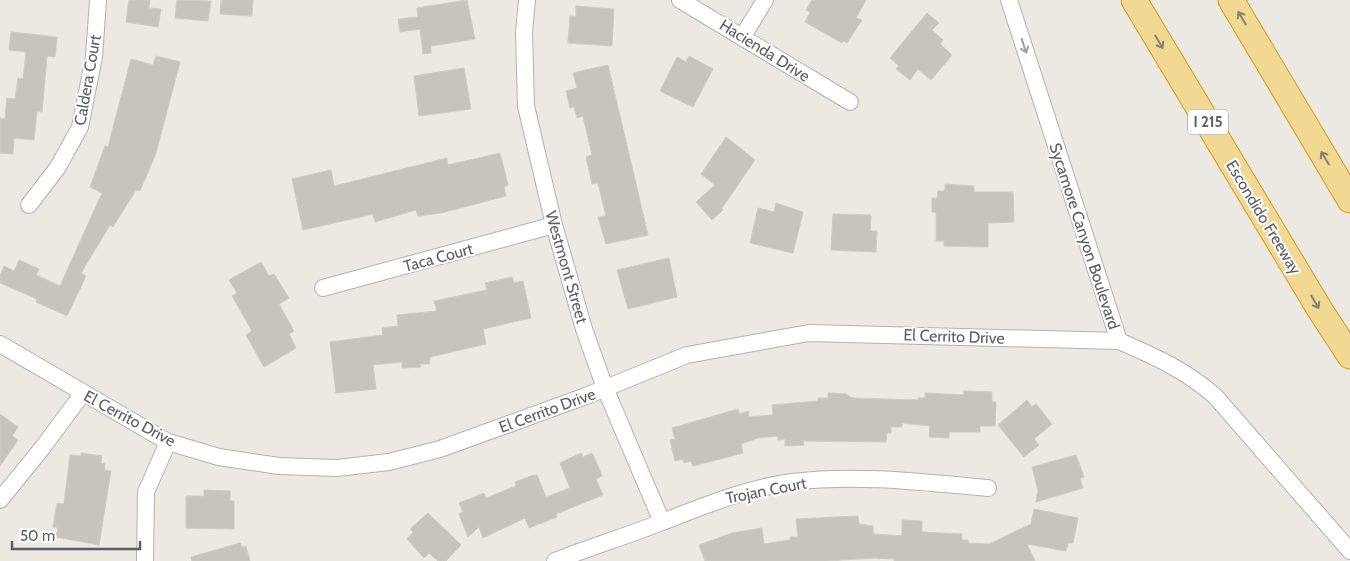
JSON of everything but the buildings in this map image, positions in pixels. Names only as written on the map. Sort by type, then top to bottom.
[{"type":"highway","name":"Escondido Freeway","points":[[1134,0],[1320,310],[1350,356]]},
{"type":"highway","points":[[1231,0],[1350,200]]},
{"type":"street","name":"Caldera Court","points":[[29,205],[58,166],[80,127],[94,57],[98,0]]},
{"type":"street","name":"Westmont Street","points":[[526,0],[524,32],[526,106],[554,225],[584,330],[605,388],[662,522]]},
{"type":"street","name":"Hacienda Drive","points":[[680,0],[743,36],[850,102]]},
{"type":"street","points":[[743,36],[765,0]]},
{"type":"street","name":"Sycamore Canyon Boulevard","points":[[1009,0],[1119,341],[1192,376],[1216,396],[1350,551]]},
{"type":"street","name":"Taca Court","points":[[323,288],[554,225]]},
{"type":"street","name":"El Cerrito Drive","points":[[0,344],[168,442],[219,457],[279,466],[337,468],[389,462],[440,449],[605,388],[687,355],[809,333],[1119,341]]},
{"type":"street","points":[[0,500],[83,393]]},
{"type":"street","points":[[145,561],[146,492],[168,442]]},
{"type":"street","name":"Trojan Court","points":[[555,561],[662,522],[715,500],[790,482],[844,478],[900,480],[988,488]]}]
